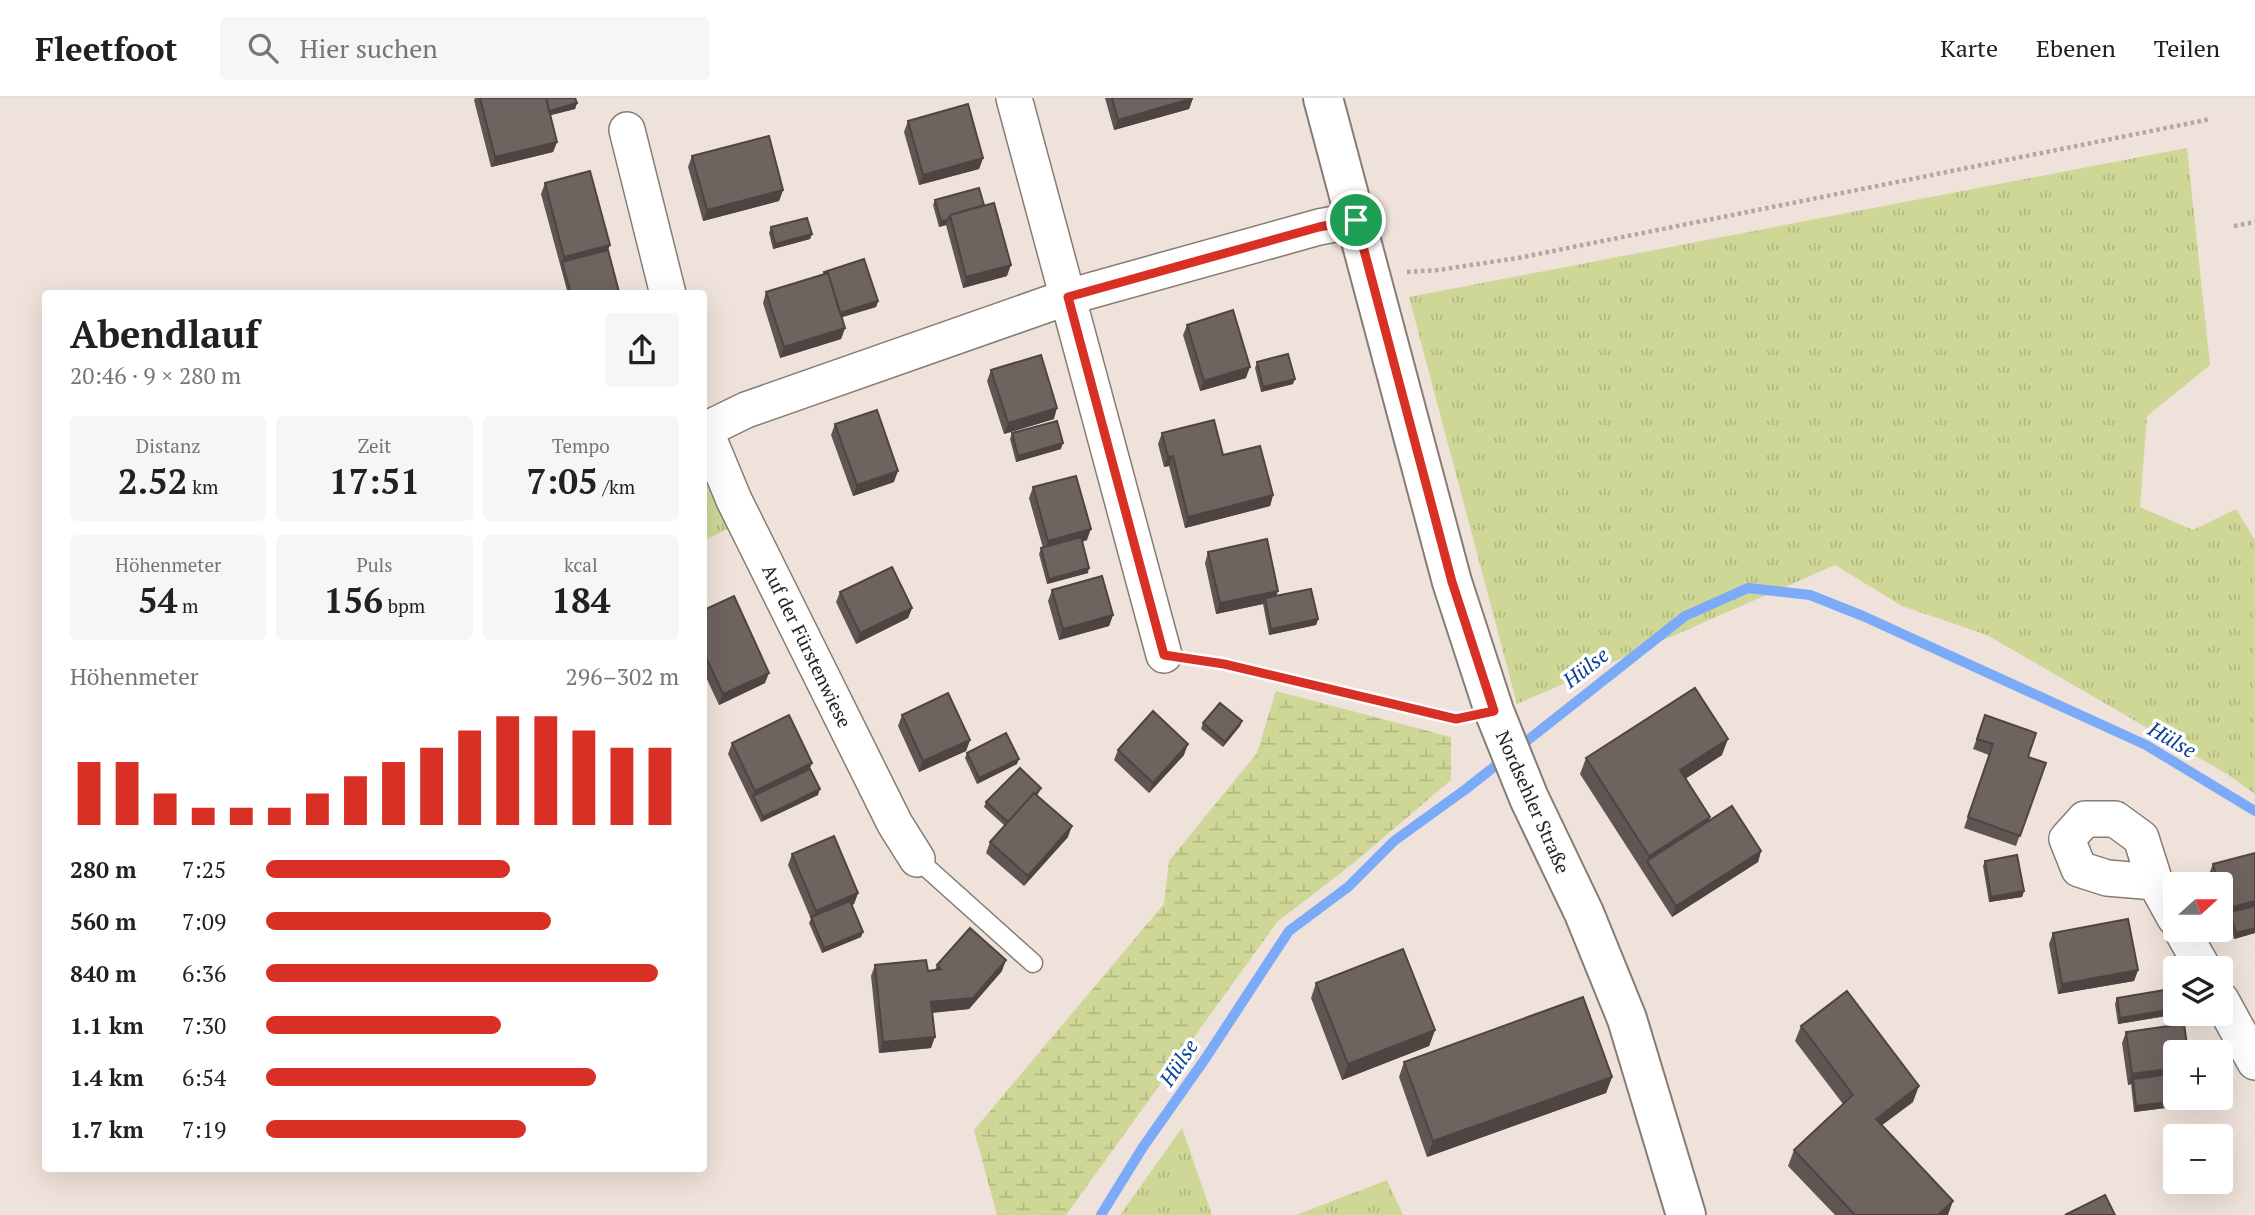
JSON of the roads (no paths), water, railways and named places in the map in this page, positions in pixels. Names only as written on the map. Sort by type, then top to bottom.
[{"type":"street","points":[[1014,98],[1164,655]]},
{"type":"street","name":"Nordsehler Straße","points":[[1323,98],[1452,582],[1494,711],[1529,798],[1584,913],[1627,1019],[1686,1215]]},
{"type":"street","points":[[627,130],[667,290]]},
{"type":"street","name":"Auf der Fürstenwiese","points":[[707,426],[1068,297],[1319,227],[1356,220]]},
{"type":"street","name":"Auf der Fürstenwiese","points":[[707,434],[740,513],[895,824],[917,859]]},
{"type":"street","points":[[2155,881],[2163,896]]},
{"type":"street","points":[[2233,1022],[2255,1062]]},
{"type":"lane","points":[[917,859],[1033,963]]},
{"type":"waterway","name":"Hülse","points":[[1101,1215],[1143,1147],[1289,931],[1348,887],[1394,841],[1466,789],[1685,616],[1748,588],[1810,595],[1863,616],[2146,745],[2255,811]]}]
